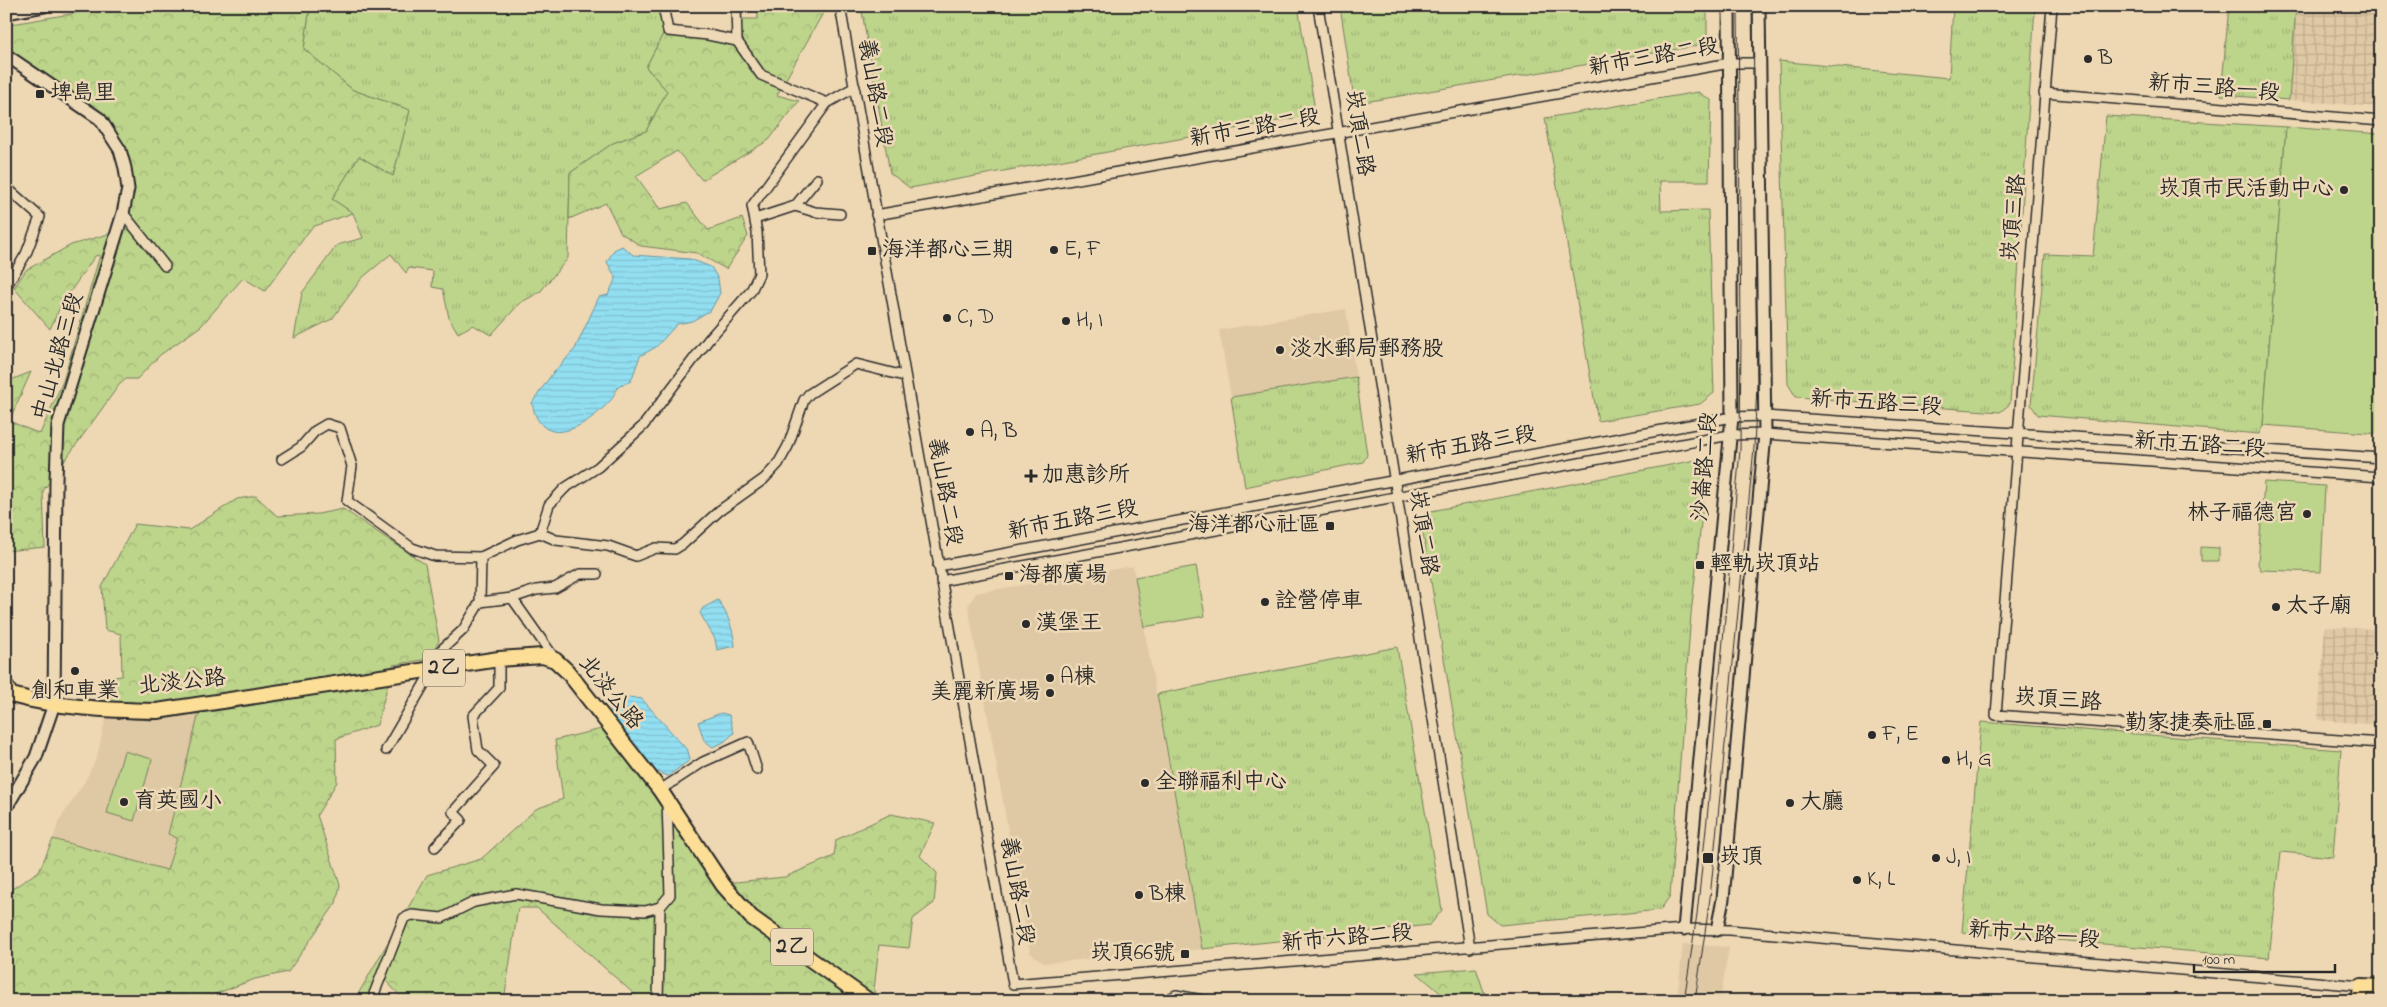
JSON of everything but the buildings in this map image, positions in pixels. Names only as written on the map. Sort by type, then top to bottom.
[{"type":"main road","name":"北淡公路","points":[[6,687],[11,694],[54,704],[106,710],[157,711],[498,659],[543,656],[555,660],[567,671],[660,790],[723,884],[751,917],[869,1001]]},
{"type":"main road","name":"新市六路一段","points":[[2362,986],[2381,987]]},
{"type":"main road","points":[[2358,1001],[2362,986]]},
{"type":"street","points":[[6,13],[44,6]]},
{"type":"street","points":[[663,6],[668,32],[708,35],[738,41]]},
{"type":"street","points":[[736,6],[738,41],[761,75],[827,103]]},
{"type":"street","name":"義山路二段","points":[[840,6],[1013,984]]},
{"type":"street","name":"崁頂二路","points":[[1318,6],[1470,948]]},
{"type":"street","name":"沙崙路二段","points":[[1684,929],[1732,417],[1729,6]]},
{"type":"street","points":[[1717,930],[1723,899],[1765,416],[1759,6]]},
{"type":"street","name":"崁頂三路","points":[[2052,6],[2016,432],[1996,715],[2381,742]]},
{"type":"street","name":"中山北路三段","points":[[6,55],[100,119],[120,150],[128,189],[123,213],[58,426],[54,704],[36,757],[6,808]]},
{"type":"street","name":"新市三路二段","points":[[876,215],[1730,63],[1759,63]]},
{"type":"street","points":[[540,533],[549,505],[565,488],[598,467],[643,426],[709,339],[751,291],[759,274],[755,219],[752,206],[827,103],[855,87]]},
{"type":"street","name":"新市三路一段","points":[[2044,93],[2381,121]]},
{"type":"street","points":[[755,219],[795,206],[817,179]]},
{"type":"street","points":[[6,187],[40,216],[26,254],[6,287]]},
{"type":"street","points":[[795,206],[815,212],[840,214]]},
{"type":"street","points":[[123,213],[165,266]]},
{"type":"street","points":[[282,459],[301,447],[315,431],[327,424],[340,428],[352,466],[347,501],[412,548],[435,556],[482,557],[516,540],[540,533],[556,540],[608,546],[636,556],[656,548],[675,549],[719,511],[764,478],[778,464],[788,446],[804,400],[809,394],[856,364],[904,376]]},
{"type":"street","name":"新市五路三段","points":[[938,566],[1732,417],[1765,416],[2016,432]]},
{"type":"street","name":"新市五路二段","points":[[2016,432],[2381,458]]},
{"type":"street","name":"新市五路三段","points":[[941,581],[1398,498],[1730,435],[1764,434],[2016,452]]},
{"type":"street","name":"新市五路二段","points":[[2016,452],[2381,477]]},
{"type":"street","points":[[386,750],[434,670],[438,653],[463,630],[480,602],[482,557]]},
{"type":"street","points":[[480,602],[512,598],[536,590],[555,588],[580,574],[597,574]]},
{"type":"street","points":[[512,598],[555,660]]},
{"type":"street","points":[[435,847],[460,820],[453,812],[494,766],[478,750],[473,716],[499,688],[498,659]]},
{"type":"street","points":[[660,790],[703,762],[748,742],[757,770]]},
{"type":"street","points":[[379,1001],[374,994],[404,918],[412,915],[442,918],[474,902],[516,894],[601,909],[645,911],[660,907],[670,895],[667,802]]},
{"type":"street","points":[[658,1001],[660,907]]},
{"type":"street","name":"新市六路一段","points":[[1684,929],[1717,930],[2362,986]]},
{"type":"street","name":"新市六路二段","points":[[1013,984],[1684,929]]},
{"type":"street","points":[[1164,1001],[1176,996],[1206,1001]]},
{"type":"shaded area","points":[[2296,6],[2381,6],[2381,107],[2289,100]]},
{"type":"shaded area","points":[[1346,309],[1356,377],[1231,397],[1219,330]]},
{"type":"shaded area","points":[[1133,566],[1202,949],[1044,963],[1030,953],[968,606],[976,593]]},
{"type":"shaded area","points":[[2325,627],[2381,629],[2381,725],[2318,720]]},
{"type":"shaded area","name":"育英國小","points":[[199,713],[168,834],[178,837],[167,870],[53,839],[58,823],[85,781],[97,757],[106,717],[152,720]]},
{"type":"shaded area","points":[[1683,944],[1729,947],[1721,995],[1729,998],[1766,1001],[1677,1001]]},
{"type":"green space","points":[[117,6],[310,6],[304,49],[353,90],[410,110],[393,176],[359,156],[332,199],[353,213],[312,227],[265,291],[243,278],[201,326],[160,355],[137,379],[126,379],[119,385],[43,491],[45,547],[6,551],[6,382],[31,372],[9,421],[40,434],[63,381],[100,255],[95,256],[61,305],[50,329],[14,288],[26,270],[71,245],[115,232],[124,181],[116,143],[98,119],[6,58],[6,25]]},
{"type":"green space","points":[[310,6],[661,6],[663,34],[646,67],[667,91],[646,131],[613,143],[570,173],[568,258],[540,292],[520,303],[491,335],[473,325],[458,333],[449,318],[443,289],[432,287],[433,271],[409,268],[406,273],[391,254],[362,278],[332,319],[294,338],[302,293],[337,245],[363,238],[353,213],[332,199],[359,156],[393,176],[410,110],[353,90],[304,49]]},
{"type":"green space","points":[[757,6],[822,6],[823,13],[777,95],[799,101],[769,140],[702,180],[677,151],[636,176],[660,209],[687,203],[708,230],[742,218],[748,236],[726,269],[697,253],[641,246],[621,233],[606,203],[569,219],[570,173],[613,143],[646,131],[667,91],[646,67],[663,34],[732,42],[741,37],[741,19],[758,19]]},
{"type":"green space","points":[[861,6],[1298,6],[1314,104],[1305,116],[910,188],[890,173]]},
{"type":"green space","points":[[1340,6],[1707,6],[1707,35],[1696,46],[1364,102],[1353,92]]},
{"type":"green space","points":[[1953,6],[2035,6],[2010,404],[2000,412],[1796,397],[1788,384],[1779,61],[1949,78]]},
{"type":"green space","points":[[2229,6],[2296,6],[2289,100],[2221,95]]},
{"type":"green space","points":[[1698,92],[1711,100],[1709,181],[1660,181],[1661,211],[1708,210],[1714,393],[1700,404],[1598,421],[1545,118]]},
{"type":"green space","points":[[2106,116],[2286,127],[2263,425],[2259,434],[2038,415],[2031,405],[2045,254],[2093,256]]},
{"type":"green space","points":[[2286,127],[2381,134],[2381,434],[2263,425]]},
{"type":"green space","points":[[1356,377],[1367,455],[1363,462],[1245,487],[1231,397]]},
{"type":"green space","points":[[1696,460],[1707,469],[1691,614],[1670,896],[1660,910],[1500,925],[1487,914],[1421,522],[1426,512]]},
{"type":"green space","points":[[2264,482],[2325,486],[2321,572],[2261,570],[2258,564]]},
{"type":"green space","points":[[256,496],[277,516],[318,514],[343,509],[425,564],[439,641],[428,659],[393,665],[377,725],[336,739],[337,782],[317,815],[340,885],[336,903],[288,972],[255,979],[210,996],[204,1001],[6,1001],[6,893],[39,871],[53,839],[167,870],[177,838],[168,834],[199,713],[152,720],[106,717],[105,678],[122,676],[121,634],[105,630],[102,587],[135,524],[189,530],[237,499]]},
{"type":"green space","points":[[2201,547],[2219,548],[2219,561],[2201,561]]},
{"type":"green space","points":[[1196,566],[1205,616],[1144,627],[1135,577]]},
{"type":"green space","points":[[1397,647],[1442,910],[1430,925],[1202,949],[1157,694]]},
{"type":"green space","points":[[1981,722],[2341,750],[2333,857],[2281,852],[2269,958],[1962,932]]},
{"type":"green space","points":[[614,726],[726,883],[785,877],[834,856],[836,840],[891,814],[935,823],[920,856],[937,873],[934,903],[913,919],[909,948],[879,945],[874,990],[876,1001],[642,1001],[537,908],[518,908],[504,1001],[405,1001],[386,981],[366,1001],[354,1001],[427,875],[481,859],[536,809],[563,799],[555,740]]},
{"type":"green space","points":[[124,751],[152,759],[134,821],[107,813]]},
{"type":"green space","points":[[1476,968],[1487,1001],[1450,1001],[1417,973]]},
{"type":"water","points":[[622,246],[633,255],[690,259],[711,267],[718,279],[720,293],[711,310],[692,321],[677,324],[656,347],[640,356],[631,381],[617,388],[611,400],[590,419],[566,431],[555,431],[545,428],[537,419],[532,403],[552,374],[575,349],[599,297],[608,295],[616,278],[607,262],[614,250]]},
{"type":"water","points":[[718,600],[725,611],[733,633],[735,646],[717,650],[715,639],[700,613],[703,608]]},
{"type":"water","points":[[629,697],[642,699],[688,751],[690,760],[668,776],[655,771],[609,713],[617,702]]},
{"type":"water","points":[[721,713],[729,715],[734,733],[724,742],[713,747],[704,740],[698,722]]},
{"type":"tram line","points":[[1684,1001],[1697,914],[1707,819],[1740,450],[1741,332],[1738,6]]},
{"type":"tram line","points":[[1695,1001],[1710,898],[1754,448],[1757,385],[1753,6]]},
{"type":"place","name":"B","points":[[2088,59]]},
{"type":"place","name":"埤島里","points":[[40,94]]},
{"type":"place","name":"崁頂市民活動中心","points":[[2344,190]]},
{"type":"place","name":"E, F","points":[[1054,250]]},
{"type":"place","name":"海洋都心三期","points":[[872,251]]},
{"type":"place","name":"C, D","points":[[947,318]]},
{"type":"place","name":"H, I","points":[[1066,321]]},
{"type":"place","name":"淡水郵局郵務股","points":[[1280,350]]},
{"type":"place","name":"A, B","points":[[970,432]]},
{"type":"place","name":"加惠診所","points":[[1031,476]]},
{"type":"place","name":"林子福德宮","points":[[2307,514]]},
{"type":"place","name":"海洋都心社區","points":[[1330,526]]},
{"type":"place","name":"輕軌崁頂站","points":[[1700,565]]},
{"type":"place","name":"海都廣場","points":[[1009,576]]},
{"type":"place","name":"詮營停車","points":[[1265,602]]},
{"type":"place","name":"太子廟","points":[[2276,607]]},
{"type":"place","name":"漢堡王","points":[[1026,624]]},
{"type":"place","name":"創和車業","points":[[75,671]]},
{"type":"place","name":"A棟","points":[[1050,678]]},
{"type":"place","name":"美麗新廣場","points":[[1050,693]]},
{"type":"place","name":"勤家捷奏社區","points":[[2267,724]]},
{"type":"place","name":"F, E","points":[[1872,735]]},
{"type":"place","name":"H, G","points":[[1946,760]]},
{"type":"place","name":"全聯福利中心","points":[[1145,783]]},
{"type":"place","name":"育英國小","points":[[124,802]]},
{"type":"place","name":"大廳","points":[[1790,803]]},
{"type":"place","name":"崁頂","points":[[1708,858]]},
{"type":"place","name":"J, I","points":[[1936,858]]},
{"type":"place","name":"K, L","points":[[1857,880]]},
{"type":"place","name":"B棟","points":[[1139,895]]},
{"type":"place","name":"崁頂66號","points":[[1185,954]]}]
